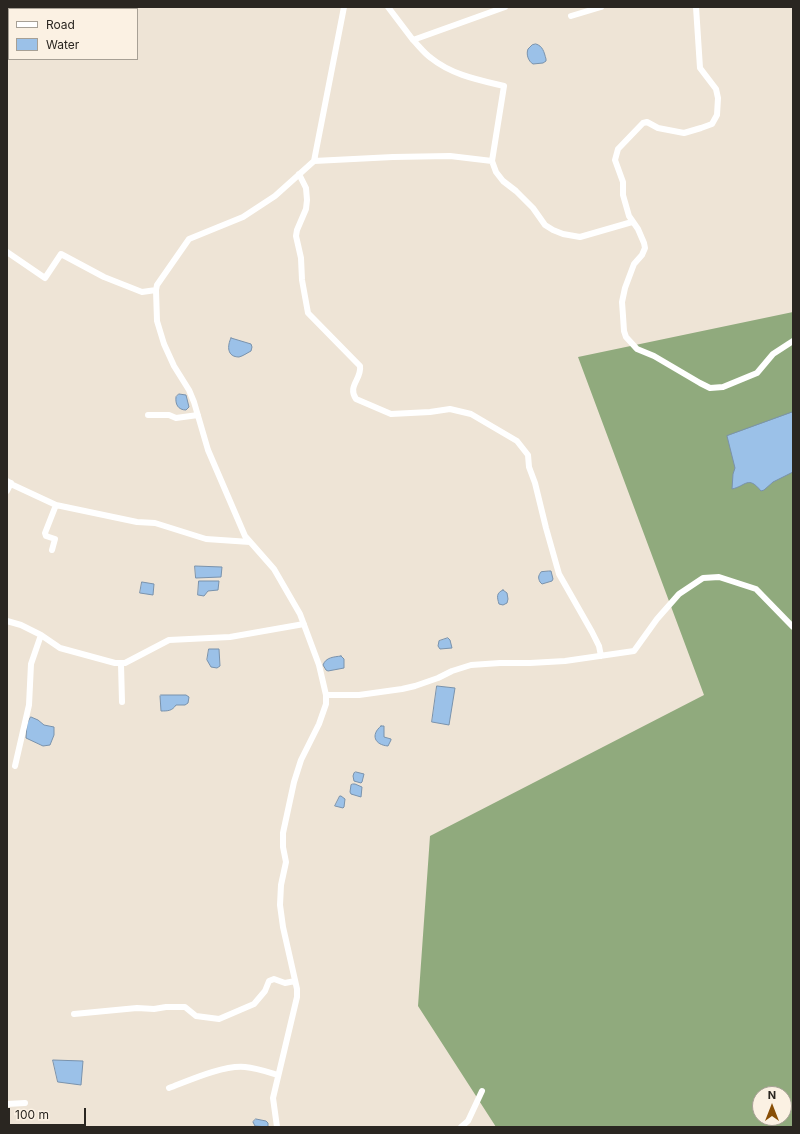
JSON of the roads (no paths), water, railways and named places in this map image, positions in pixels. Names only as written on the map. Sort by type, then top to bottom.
[{"type":"street","points":[[314,161],[344,7]]},
{"type":"street","points":[[388,7],[413,40],[438,63],[473,79],[504,86],[492,160],[496,172],[502,181],[516,191],[533,208],[545,225],[564,234],[580,237],[632,222]]},
{"type":"street","points":[[413,40],[505,7]]},
{"type":"street","points":[[571,16],[601,7]]},
{"type":"street","points":[[696,7],[700,68],[716,89],[718,98],[717,114],[712,124],[684,133],[658,128],[647,122],[643,123],[618,149],[615,160],[623,182],[623,195],[629,216],[638,229],[645,248],[644,252],[634,264],[625,288],[622,302],[624,331],[626,337],[637,349],[654,356],[707,388],[723,387],[757,373],[773,354],[793,341]]},
{"type":"street","points":[[277,1127],[273,1098],[297,997],[280,905],[281,885],[286,862],[283,847],[283,833],[294,782],[301,760],[319,724],[326,704],[326,695],[320,665],[300,614],[274,569],[245,536],[208,450],[198,415],[188,390],[174,366],[164,344],[157,321],[157,285],[189,239],[243,217],[275,196],[314,161],[386,157],[450,156],[492,160]]},
{"type":"street","points":[[299,174],[306,188],[307,200],[306,209],[296,236],[301,258],[302,280],[308,313],[360,366],[352,391],[353,395],[356,399],[391,414],[430,412],[450,408],[471,414],[517,441],[528,455],[529,467],[535,483],[558,574],[580,609],[599,646],[602,656]]},
{"type":"street","points":[[7,252],[45,278],[61,254],[104,277],[142,292],[156,290]]},
{"type":"street","points":[[148,415],[169,415],[176,418],[198,415]]},
{"type":"street","points":[[7,491],[9,482],[56,505],[137,522],[156,524],[206,539],[250,542]]},
{"type":"street","points":[[52,550],[55,539],[46,536],[45,533],[56,505]]},
{"type":"street","points":[[326,695],[359,695],[402,689],[438,678],[452,671],[471,665],[565,661],[634,651],[657,619],[679,594],[703,578],[719,576],[756,589],[793,627]]},
{"type":"street","points":[[7,622],[21,625],[41,635],[60,648],[121,664],[169,640],[230,637],[304,624]]},
{"type":"street","points":[[15,766],[29,705],[31,664],[41,635]]},
{"type":"street","points":[[121,664],[122,702]]},
{"type":"street","points":[[74,1014],[137,1008],[154,1009],[166,1006],[185,1007],[196,1016],[219,1019],[254,1004],[265,991],[268,981],[274,979],[285,983],[295,981]]},
{"type":"street","points":[[169,1088],[210,1073],[235,1067],[247,1067],[278,1075]]},
{"type":"street","points":[[462,1127],[468,1121],[482,1091]]},
{"type":"street","points":[[7,1104],[26,1104]]},
{"type":"water","points":[[7,7],[56,7],[8,8],[7,14]]},
{"type":"water","points":[[58,7],[110,7],[110,8]]},
{"type":"water","points":[[536,44],[542,48],[544,52],[546,61],[543,63],[533,64],[528,57],[528,49],[532,45]]},
{"type":"water","points":[[231,338],[251,344],[251,351],[239,357],[235,357],[229,350]]},
{"type":"water","points":[[179,394],[186,395],[189,407],[186,410],[179,408],[176,402],[176,397]]},
{"type":"water","points":[[793,412],[793,472],[773,482],[761,491],[757,486],[750,483],[732,489],[735,468],[727,436]]},
{"type":"water","points":[[195,566],[222,567],[221,577],[196,578]]},
{"type":"water","points":[[551,571],[552,581],[542,584],[539,579],[541,572]]},
{"type":"water","points":[[199,581],[219,581],[218,590],[208,591],[204,596],[198,595]]},
{"type":"water","points":[[142,582],[154,584],[153,595],[140,593]]},
{"type":"water","points":[[503,590],[507,593],[508,599],[507,603],[503,605],[499,604],[498,594]]},
{"type":"water","points":[[448,638],[452,648],[440,649],[438,646],[439,641]]},
{"type":"water","points":[[209,649],[219,649],[220,666],[217,668],[211,667],[207,660]]},
{"type":"water","points":[[341,656],[344,659],[344,668],[328,671],[326,670],[323,665],[326,660]]},
{"type":"water","points":[[437,686],[455,688],[449,725],[432,722]]},
{"type":"water","points":[[161,695],[186,695],[189,697],[188,703],[185,705],[176,705],[170,710],[161,711]]},
{"type":"water","points":[[31,717],[44,725],[54,727],[54,735],[50,745],[43,746],[26,738],[27,724]]},
{"type":"water","points":[[381,726],[384,726],[384,737],[391,739],[388,746],[377,742],[375,736]]},
{"type":"water","points":[[356,772],[364,774],[361,783],[354,781],[353,776]]},
{"type":"water","points":[[353,784],[362,787],[361,797],[351,794],[351,785]]},
{"type":"water","points":[[340,796],[345,799],[343,808],[335,806]]},
{"type":"water","points":[[53,1060],[83,1061],[81,1085],[58,1082]]},
{"type":"water","points":[[256,1119],[266,1121],[268,1123],[268,1127],[255,1126],[253,1122]]}]
